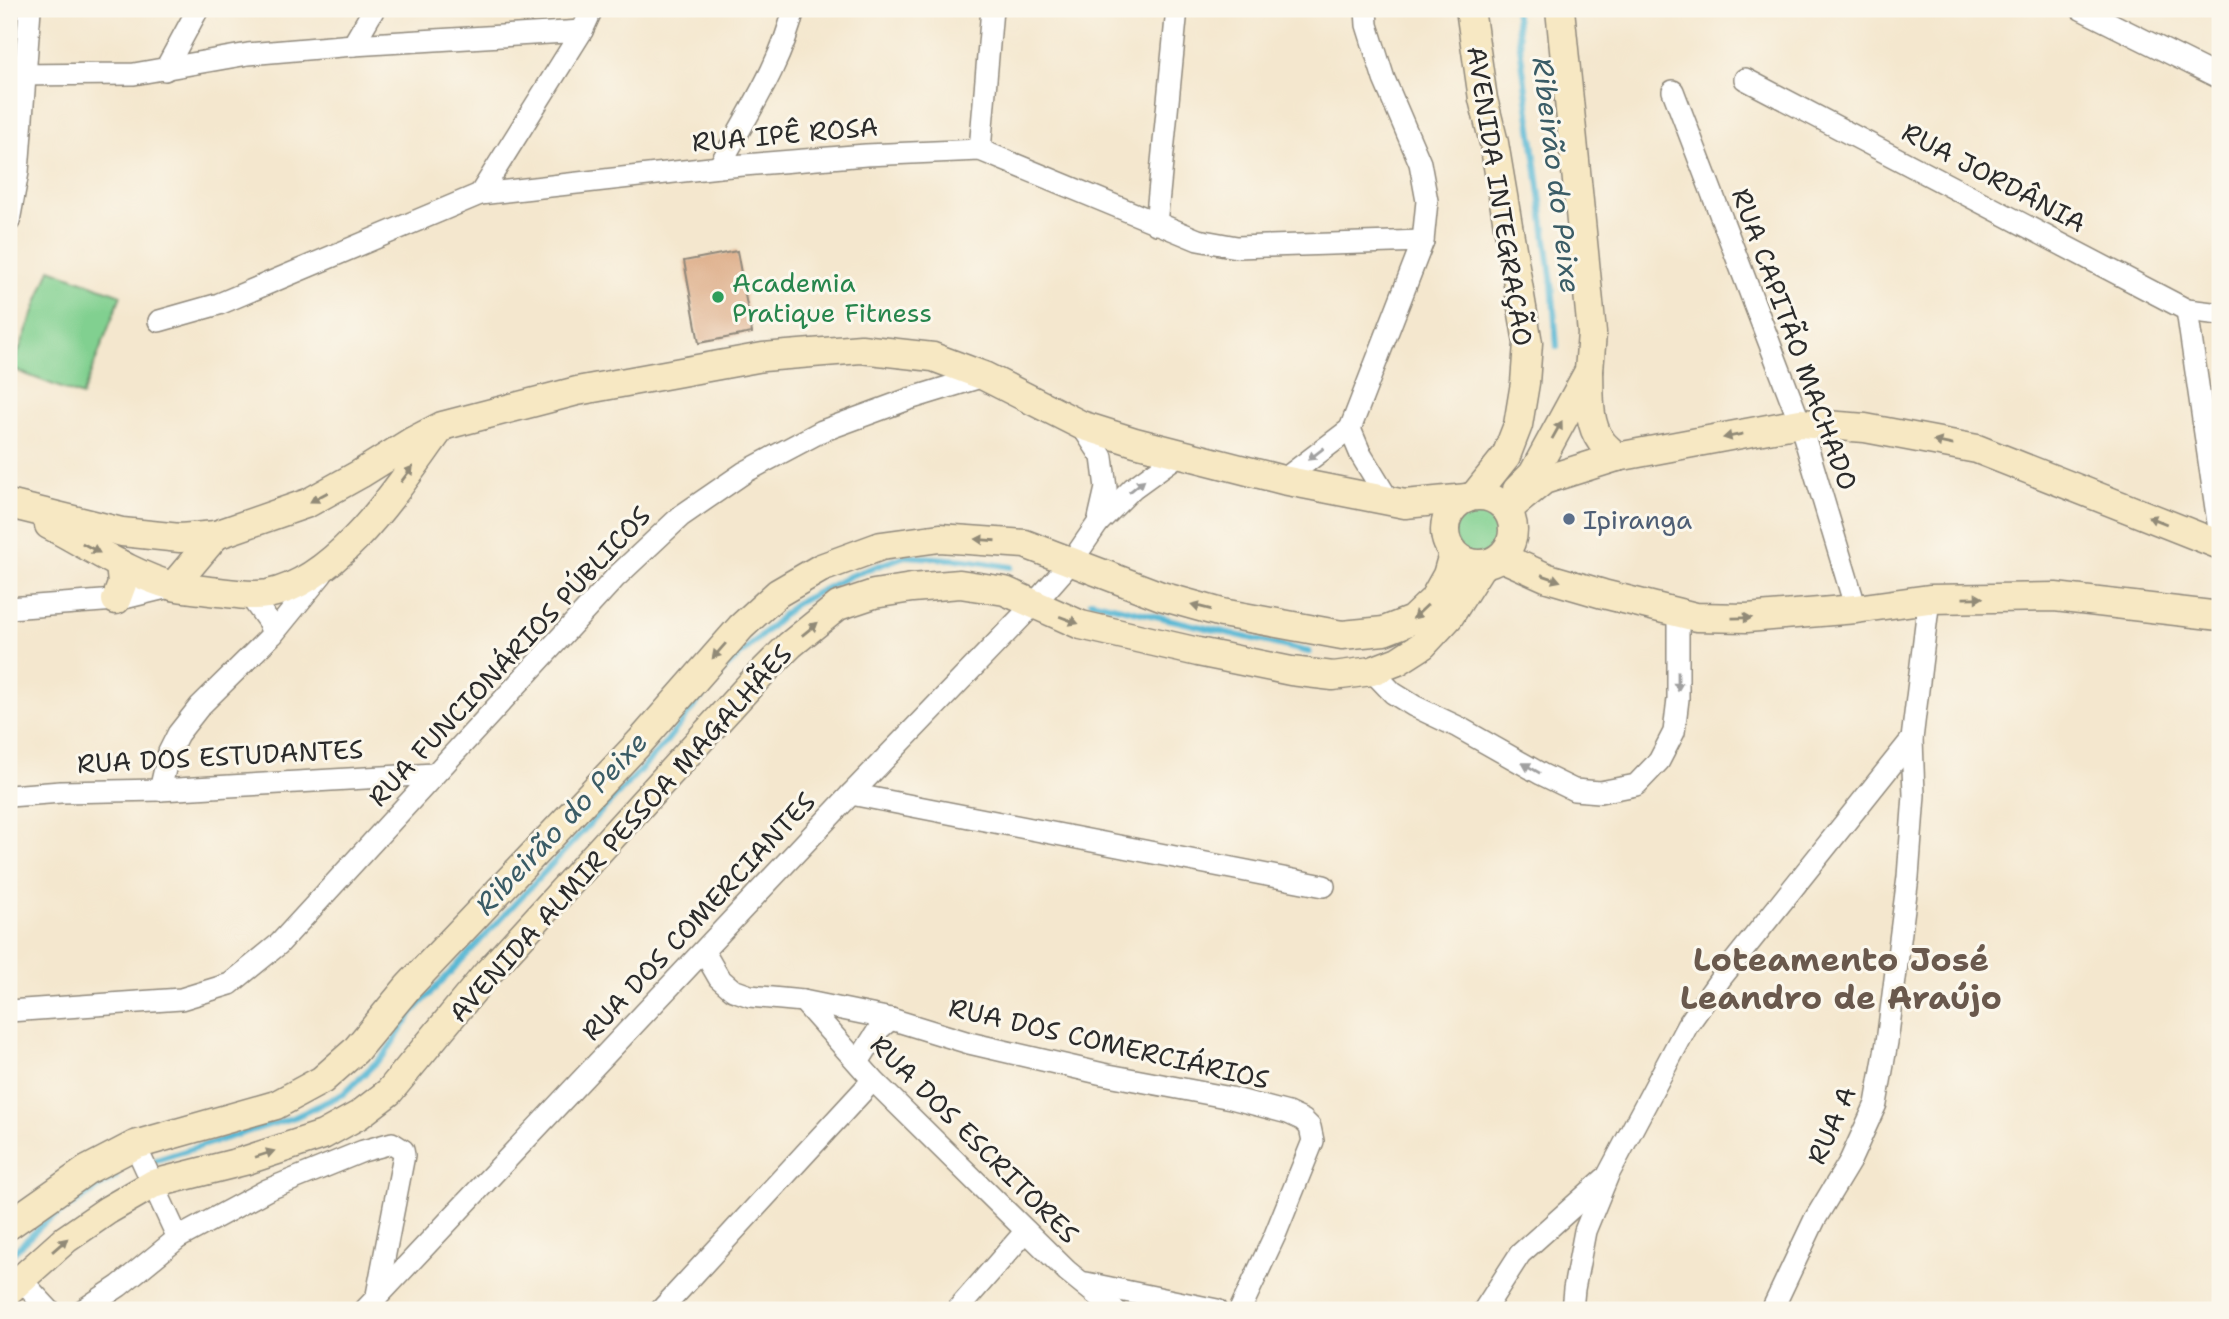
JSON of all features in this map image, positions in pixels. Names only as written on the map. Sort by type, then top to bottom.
[{"type":"street","points":[[9,221],[18,172],[17,75],[30,9]]},
{"type":"street","points":[[165,70],[198,9]]},
{"type":"street","points":[[353,45],[374,9]]},
{"type":"street","points":[[480,194],[582,30],[592,9]]},
{"type":"street","points":[[719,167],[788,35],[794,9]]},
{"type":"street","points":[[980,150],[992,9]]},
{"type":"street","points":[[1156,224],[1177,9]]},
{"type":"street","points":[[1283,480],[1350,429],[1423,241],[1427,201],[1420,163],[1384,79],[1367,25],[1366,9]]},
{"type":"street","name":"AVENIDA INTEGRAÇÃO","points":[[1470,9],[1483,99],[1494,143],[1528,343],[1518,425],[1506,456],[1471,497]]},
{"type":"street","points":[[1560,9],[1592,333],[1590,408],[1594,428],[1601,442],[1617,457]]},
{"type":"street","points":[[2081,9],[2220,78]]},
{"type":"street","points":[[17,75],[134,74],[248,54],[582,30]]},
{"type":"street","name":"RUA JORDÂNIA","points":[[1745,79],[2187,310],[2220,314]]},
{"type":"street","name":"RUA CAPITÃO MACHADO","points":[[1673,91],[1800,423],[1856,609]]},
{"type":"street","name":"RUA IPÊ ROSA","points":[[159,321],[219,304],[480,194],[719,167],[866,155],[980,150],[1198,240],[1237,247],[1423,241]]},
{"type":"street","points":[[2187,310],[2220,536]]},
{"type":"street","points":[[9,505],[122,532],[180,538],[216,535],[308,503],[442,426],[577,391],[763,357],[861,349],[933,357],[984,376],[1081,425],[1135,442],[1283,480],[1397,503],[1471,497],[1493,498],[1504,507],[1513,521],[1513,535],[1510,547],[1492,561]]},
{"type":"street","points":[[1504,507],[1533,474],[1589,371]]},
{"type":"street","name":"RUA FUNCIONÁRIOS PÚBLICOS","points":[[9,1011],[181,999],[230,984],[279,944],[617,578],[681,516],[745,472],[822,431],[909,399],[984,376]]},
{"type":"street","points":[[1504,507],[1544,480],[1617,457],[1800,423],[1865,428],[1977,449],[2220,545]]},
{"type":"street","points":[[1081,425],[1102,457],[1106,488],[1098,523]]},
{"type":"street","points":[[160,789],[169,752],[178,734],[200,706],[273,634],[332,562],[379,511],[442,426]]},
{"type":"street","points":[[1350,429],[1361,455],[1397,503],[1449,544],[1461,561],[1492,561],[1696,617],[1747,618],[1856,609],[1929,599],[2054,597],[2220,617]]},
{"type":"street","points":[[1098,523],[1133,488],[1180,454]]},
{"type":"street","points":[[360,474],[379,511]]},
{"type":"street","points":[[1449,544],[1446,523],[1450,512],[1457,504],[1471,497]]},
{"type":"street","points":[[9,505],[120,564],[173,586],[250,596],[270,593],[291,586],[332,562]]},
{"type":"street","name":"RUA DOS COMERCIANTES","points":[[371,1304],[851,794],[1034,604],[1072,561],[1098,523]]},
{"type":"street","points":[[9,608],[116,600],[173,586],[216,535]]},
{"type":"street","name":"AVENIDA ALMIR PESSOA MAGALHÃES","points":[[9,1225],[87,1170],[135,1145],[276,1105],[322,1080],[355,1051],[408,987],[640,742],[741,627],[778,593],[821,568],[881,546],[940,538],[1025,544],[1173,600],[1342,635],[1384,631],[1412,620],[1433,600],[1447,575],[1449,544]]},
{"type":"street","name":"AVENIDA ALMIR PESSOA MAGALHÃES","points":[[15,1285],[66,1239],[153,1184],[244,1161],[323,1135],[359,1115],[389,1092],[484,977],[752,683],[790,645],[838,606],[874,594],[960,584],[1005,591],[1081,625],[1291,671],[1333,676],[1372,671],[1398,662],[1423,645],[1449,617],[1492,561]]},
{"type":"street","points":[[116,600],[122,584],[120,564]]},
{"type":"street","points":[[250,596],[268,621],[273,634]]},
{"type":"street","name":"RUA A","points":[[1772,1310],[1815,1220],[1850,1161],[1876,1104],[1887,1042],[1908,877],[1914,795],[1912,739],[1929,599]]},
{"type":"street","points":[[1372,671],[1393,693],[1414,706],[1458,727],[1541,774],[1574,790],[1600,792],[1636,785],[1659,761],[1674,732],[1678,699],[1678,613]]},
{"type":"street","points":[[1572,1310],[1585,1231],[1608,1175],[1687,1026],[1721,978],[1912,739]]},
{"type":"street","name":"RUA DOS ESTUDANTES","points":[[9,796],[434,774]]},
{"type":"street","points":[[851,794],[1324,886]]},
{"type":"street","name":"RUA DOS COMERCIÁRIOS","points":[[704,952],[719,978],[733,989],[750,996],[803,1001],[891,1019],[1076,1068],[1231,1098],[1288,1113],[1303,1120],[1310,1127],[1312,1142],[1275,1235],[1240,1310]]},
{"type":"street","name":"RUA DOS ESCRITORES","points":[[803,1001],[873,1080],[1067,1271],[1115,1310]]},
{"type":"street","points":[[858,1062],[879,1029],[891,1019]]},
{"type":"street","points":[[661,1310],[873,1080]]},
{"type":"street","points":[[83,1310],[119,1286],[178,1238],[267,1190],[363,1151],[392,1143],[402,1150],[404,1155],[371,1304]]},
{"type":"street","points":[[135,1145],[178,1238]]},
{"type":"street","points":[[1484,1310],[1520,1254],[1608,1175]]},
{"type":"street","points":[[957,1310],[1026,1231]]},
{"type":"street","points":[[1081,1282],[1217,1310]]},
{"type":"street","points":[[15,1285],[49,1310]]},
{"type":"green space","points":[[50,269],[121,295],[82,396],[12,369]]},
{"type":"green space","points":[[1481,504],[1500,512],[1508,531],[1500,550],[1481,558],[1462,550],[1454,531],[1462,512]]},
{"type":"building","name":"Academia Pratique Fitness","points":[[737,251],[752,333],[699,343],[684,261]]},
{"type":"waterway","name":"Ribeirão do Peixe","points":[[1515,9],[1552,284],[1557,347]]},
{"type":"waterway","name":"Ribeirão do Peixe","points":[[156,1160],[295,1117],[343,1094],[385,1054],[412,1013],[662,747],[720,674],[795,604],[850,576],[905,556],[965,560],[1011,567]]},
{"type":"waterway","name":"Ribeirão do Peixe","points":[[1091,601],[1309,652]]},
{"type":"waterway","name":"Ribeirão do Peixe","points":[[9,1257],[44,1223],[116,1177]]},
{"type":"place","name":"Academia Pratique Fitness","points":[[718,297]]},
{"type":"place","name":"Ipiranga","points":[[1569,519]]},
{"type":"district","name":"Loteamento José Leandro de Araújo","points":[[1841,978]]}]
